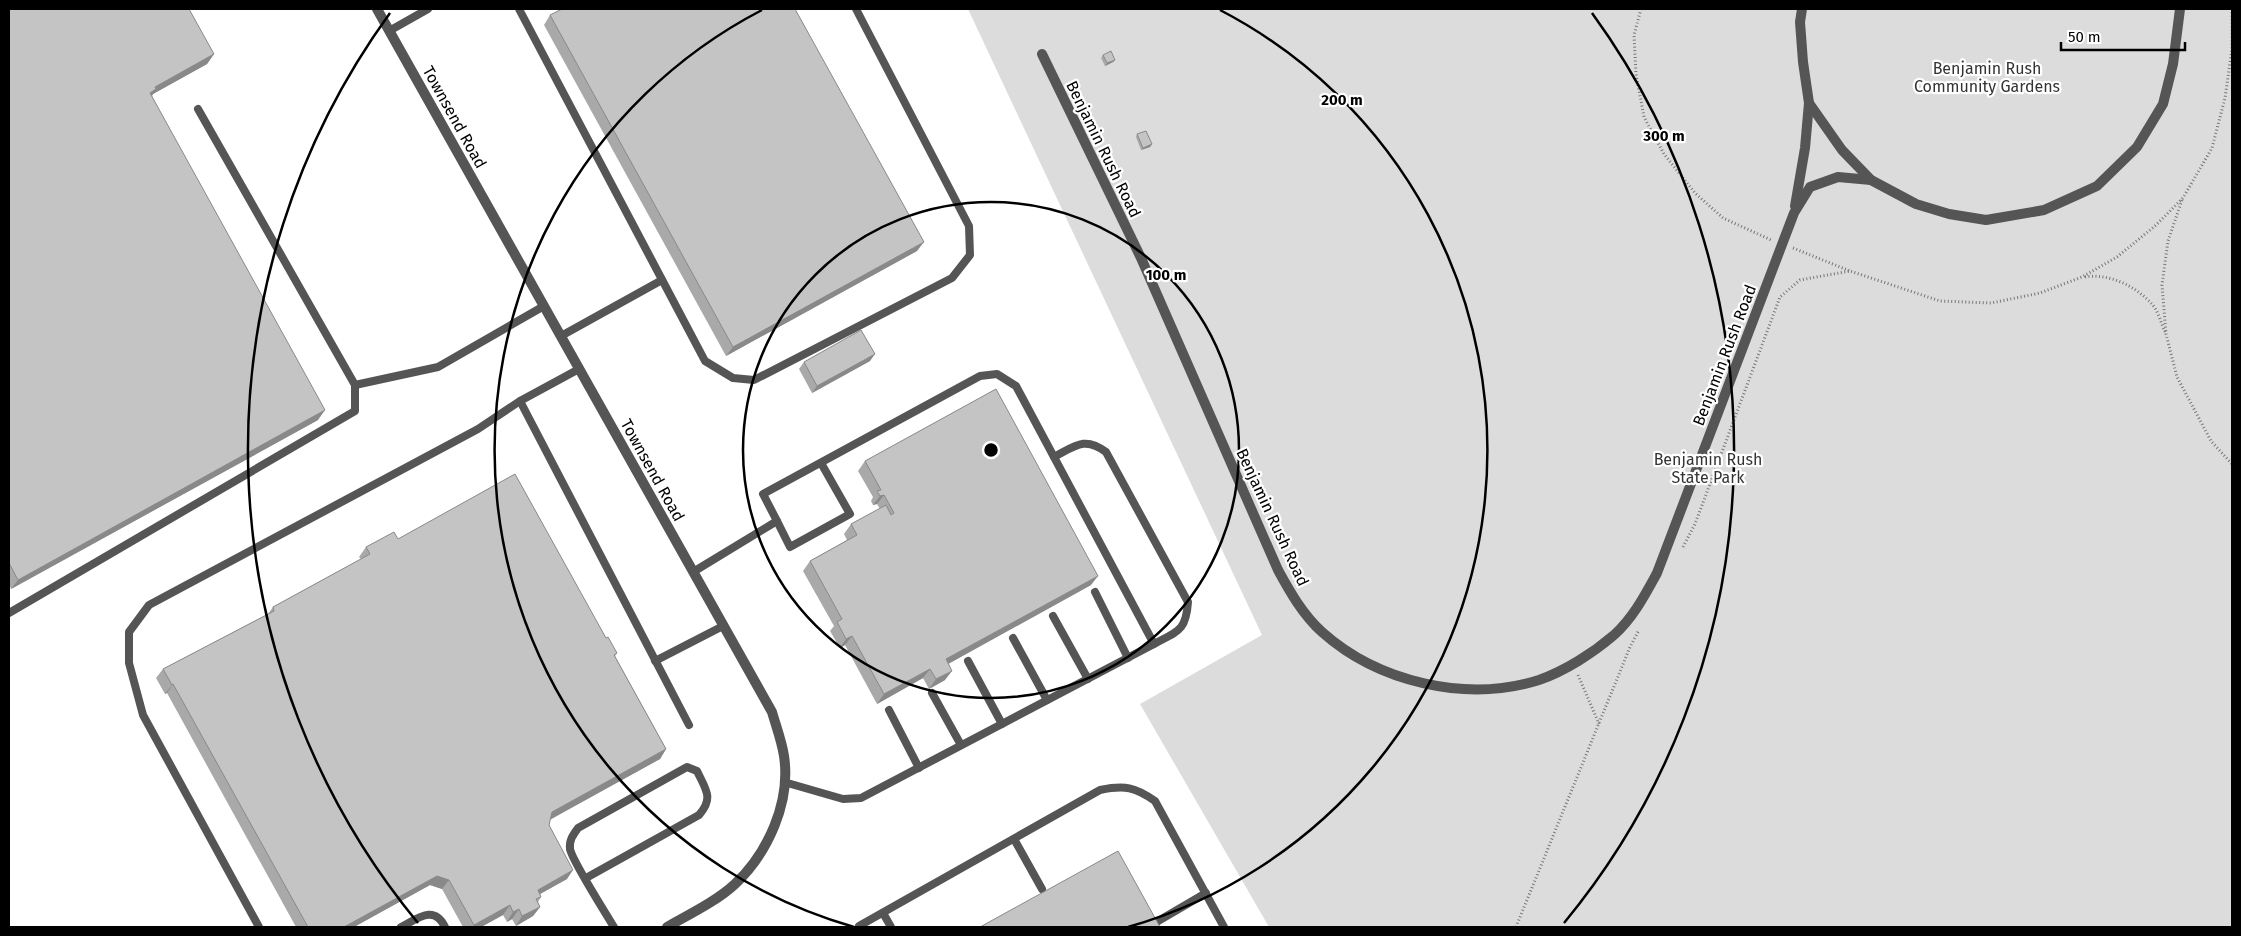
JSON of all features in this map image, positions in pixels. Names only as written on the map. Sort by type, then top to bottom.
[{"type":"street","name":"Townsend Road","points":[[376,9],[772,712],[784,757],[784,793],[778,819],[758,856],[735,885],[667,927]]},
{"type":"street","name":"Benjamin Rush Road","points":[[1794,213],[1805,148],[1809,103],[1800,22],[1802,9]]},
{"type":"street","name":"Benjamin Rush Road","points":[[1809,103],[1842,150],[1871,180],[1916,204],[1949,214],[1986,220],[2044,210],[2097,186],[2137,147],[2163,104],[2173,64],[2180,9]]},
{"type":"street","name":"Benjamin Rush Road","points":[[1042,54],[1141,258],[1278,570],[1298,605],[1321,631],[1351,654],[1378,670],[1421,684],[1467,688],[1503,687],[1539,680],[1573,663],[1614,635],[1638,606],[1657,573],[1794,213],[1810,187],[1838,177],[1871,180]]},
{"type":"lane","points":[[389,31],[428,9]]},
{"type":"lane","points":[[519,9],[705,362],[733,378],[754,380],[952,278],[970,254],[969,226],[856,9]]},
{"type":"lane","points":[[9,614],[355,411],[356,384],[198,109]]},
{"type":"lane","points":[[561,336],[662,280]]},
{"type":"lane","points":[[356,384],[438,367],[544,306]]},
{"type":"lane","points":[[259,927],[143,716],[129,663],[129,632],[149,605],[478,429],[520,401],[579,369]]},
{"type":"lane","points":[[821,463],[850,514],[790,547],[763,494],[980,376],[997,374],[1016,386],[1154,644]]},
{"type":"lane","points":[[520,401],[689,725]]},
{"type":"lane","points":[[784,782],[844,799],[861,798],[1178,631],[1186,620],[1188,602],[1106,452],[1096,444],[1082,442],[1054,457]]},
{"type":"lane","points":[[693,572],[777,521]]},
{"type":"lane","points":[[1095,592],[1128,658]]},
{"type":"lane","points":[[1053,616],[1088,679]]},
{"type":"lane","points":[[655,661],[723,626]]},
{"type":"lane","points":[[1013,638],[1047,700]]},
{"type":"lane","points":[[968,661],[1002,724]]},
{"type":"lane","points":[[932,693],[961,745]]},
{"type":"lane","points":[[889,710],[919,768]]},
{"type":"lane","points":[[586,878],[699,815],[707,806],[708,794],[697,771],[687,767],[578,828],[571,837],[570,850],[586,878],[614,927]]},
{"type":"lane","points":[[860,926],[1100,790],[1120,786],[1140,790],[1155,801],[1224,927]]},
{"type":"lane","points":[[1014,839],[1042,889]]},
{"type":"lane","points":[[1153,924],[1206,893]]},
{"type":"lane","points":[[883,913],[891,927]]},
{"type":"lane","points":[[401,927],[424,915],[434,915],[442,920],[445,927]]},
{"type":"path","points":[[1641,9],[1634,35],[1636,74],[1644,117],[1664,154],[1695,193],[1723,218],[1775,241]]},
{"type":"path","points":[[2232,9],[2232,49],[2223,107],[2212,148],[2183,198],[2168,241],[2162,285],[2166,334],[2177,377],[2210,441],[2232,464]]},
{"type":"path","points":[[2082,277],[2125,250],[2155,226],[2183,198]]},
{"type":"path","points":[[1790,247],[1850,271],[1940,301],[1991,303],[2040,293],[2082,277],[2093,275],[2113,278],[2132,288],[2152,304],[2166,334]]},
{"type":"path","points":[[1681,550],[1694,524],[1780,298],[1800,280],[1850,271]]},
{"type":"path","points":[[1516,927],[1639,629]]},
{"type":"path","points":[[1573,663],[1599,724]]},
{"type":"green space","name":"Benjamin Rush State Park","points":[[968,9],[2232,9],[2232,927],[1269,927],[1140,704],[1262,635]]},
{"type":"building","points":[[9,9],[189,9],[214,54],[155,87],[156,89],[150,93],[325,410],[18,580],[9,563]]},
{"type":"building","points":[[562,9],[795,9],[924,242],[733,347],[550,15]]},
{"type":"building","points":[[1111,51],[1115,60],[1107,63],[1103,55]]},
{"type":"building","points":[[1146,131],[1152,144],[1143,148],[1137,134]]},
{"type":"building","points":[[861,330],[875,354],[817,386],[804,362]]},
{"type":"building","points":[[996,389],[1098,576],[946,659],[952,671],[936,679],[930,669],[884,694],[852,636],[846,639],[837,622],[842,619],[810,561],[857,535],[851,524],[886,505],[891,515],[894,513],[884,495],[880,496],[877,491],[881,490],[865,461]]},
{"type":"building","points":[[515,474],[606,638],[608,637],[617,653],[614,655],[666,749],[552,812],[549,825],[573,870],[538,890],[541,897],[536,899],[540,907],[522,916],[519,909],[513,912],[510,905],[474,925],[449,880],[437,876],[344,927],[308,927],[163,669],[274,611],[273,607],[370,554],[366,547],[394,532],[398,539]]},
{"type":"building","points":[[1118,851],[1160,927],[980,927]]},
{"type":"park label","name":"Benjamin Rush Community Gardens","points":[[1987,77]]}]
